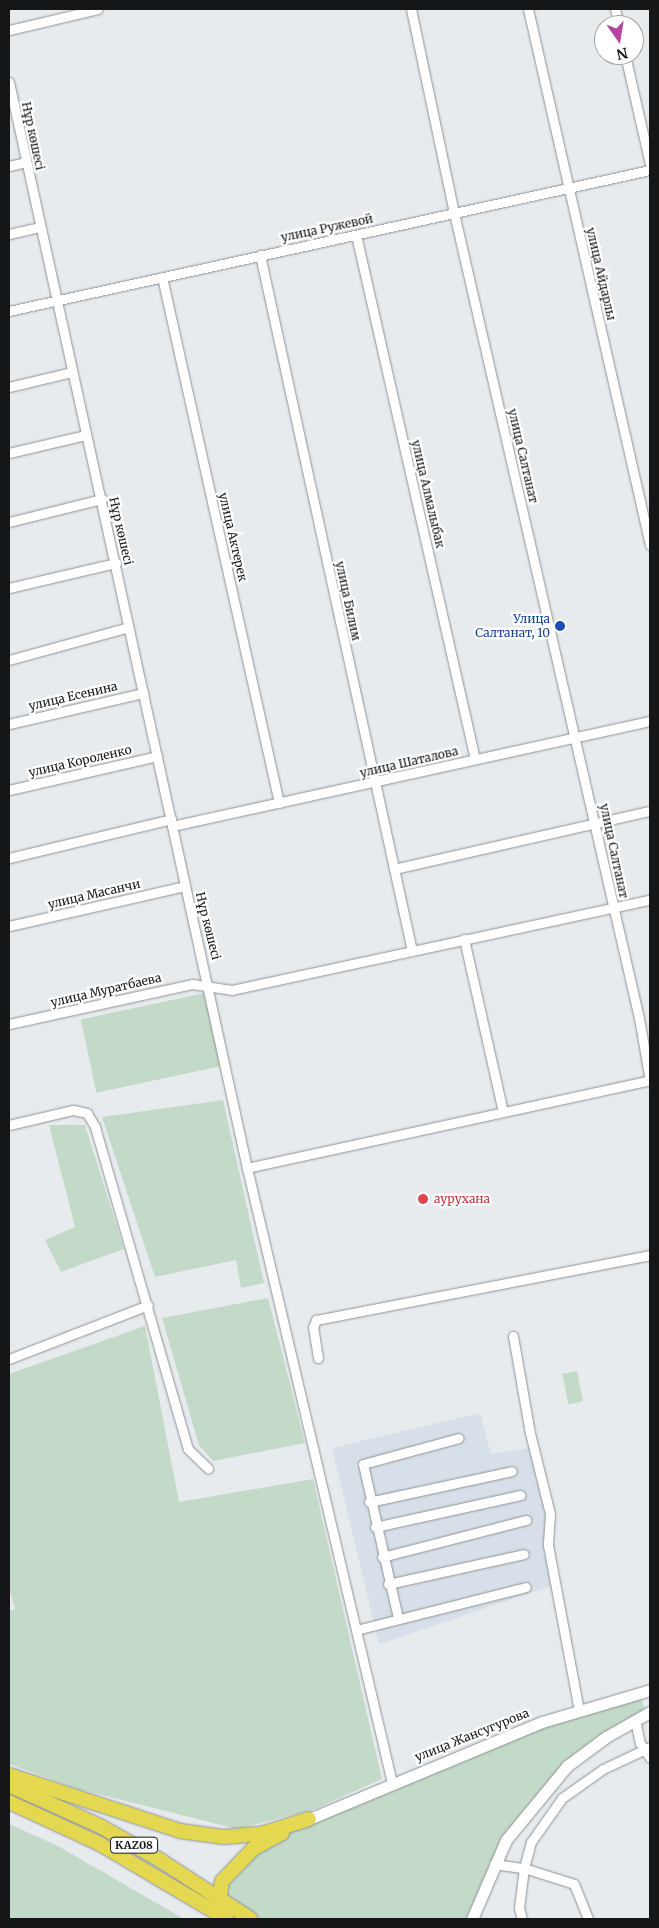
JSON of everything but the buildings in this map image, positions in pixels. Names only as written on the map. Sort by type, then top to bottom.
[{"type":"highway","points":[[9,1775],[180,1831],[216,1836],[261,1834],[310,1819]]},
{"type":"highway","name":"KAZ08","points":[[9,1785],[102,1828],[218,1897],[251,1919]]},
{"type":"highway","name":"KAZ08","points":[[9,1802],[100,1844],[227,1919]]},
{"type":"highway","points":[[231,1919],[220,1905],[218,1897],[222,1881],[254,1848],[310,1819]]},
{"type":"main road","name":"улица Жансугурова","points":[[310,1819],[465,1752],[579,1711],[645,1691]]},
{"type":"main road","points":[[472,1919],[494,1864],[506,1840],[567,1766],[648,1713],[645,1691]]},
{"type":"street","points":[[9,30],[98,9]]},
{"type":"street","name":"улица Салтанат","points":[[411,9],[454,213],[576,737],[650,1080]]},
{"type":"street","name":"улица Айдарлы","points":[[528,9],[650,545]]},
{"type":"street","points":[[627,65],[650,164]]},
{"type":"street","name":"Нұр көшесі","points":[[9,82],[11,99],[102,499],[185,886],[209,985],[247,1168],[392,1783]]},
{"type":"street","points":[[9,166],[26,162]]},
{"type":"street","name":"улица Ружевой","points":[[9,311],[650,170]]},
{"type":"street","points":[[9,234],[40,227]]},
{"type":"street","name":"улица Алмалыбак","points":[[356,234],[475,760]]},
{"type":"street","name":"улица Билим","points":[[260,256],[412,951]]},
{"type":"street","name":"улица Актерек","points":[[162,277],[279,803]]},
{"type":"street","points":[[9,387],[72,372]]},
{"type":"street","points":[[9,453],[86,435]]},
{"type":"street","points":[[9,522],[102,499]]},
{"type":"street","points":[[9,588],[116,563]]},
{"type":"street","points":[[9,660],[129,627]]},
{"type":"street","name":"улица Есенина","points":[[9,724],[143,693]]},
{"type":"street","name":"улица Шаталова","points":[[9,858],[172,822],[279,803],[650,721]]},
{"type":"street","name":"улица Короленко","points":[[9,790],[157,756]]},
{"type":"street","points":[[394,870],[650,811]]},
{"type":"street","name":"улица Масанчи","points":[[9,926],[185,886]]},
{"type":"street","name":"улица Муратбаева","points":[[9,1024],[192,984],[209,985],[232,990],[650,900]]},
{"type":"street","points":[[464,939],[504,1112]]},
{"type":"street","points":[[247,1168],[650,1080]]},
{"type":"street","points":[[9,1125],[73,1110],[87,1113],[95,1127],[148,1305],[188,1449],[208,1468]]},
{"type":"street","points":[[318,1358],[313,1327],[316,1320],[650,1255]]},
{"type":"street","points":[[9,1359],[148,1305]]},
{"type":"street","points":[[513,1336],[530,1433],[550,1514],[548,1545],[579,1711]]},
{"type":"street","points":[[398,1618],[388,1584],[362,1470],[365,1461],[459,1438]]},
{"type":"street","points":[[369,1502],[512,1470]]},
{"type":"street","points":[[375,1527],[521,1495]]},
{"type":"street","points":[[382,1557],[526,1520]]},
{"type":"street","points":[[388,1584],[524,1554]]},
{"type":"street","points":[[356,1630],[526,1587]]},
{"type":"street","points":[[635,1720],[650,1758]]},
{"type":"street","points":[[522,1919],[519,1908],[524,1868],[531,1842],[562,1798],[603,1769],[647,1748]]},
{"type":"street","points":[[494,1864],[524,1868],[574,1884],[588,1919]]},
{"type":"shaded area","points":[[480,1413],[491,1454],[529,1448],[545,1510],[545,1553],[551,1586],[379,1644],[332,1448]]},
{"type":"green space","points":[[205,993],[221,1066],[96,1093],[81,1019]]},
{"type":"green space","points":[[223,1100],[264,1283],[241,1288],[236,1260],[155,1277],[102,1117]]},
{"type":"green space","points":[[49,1125],[85,1125],[124,1249],[61,1272],[45,1240],[75,1227]]},
{"type":"green space","points":[[268,1298],[305,1443],[213,1461],[199,1445],[162,1318]]},
{"type":"green space","points":[[145,1326],[179,1502],[313,1479],[382,1779],[315,1809],[237,1829],[78,1789],[9,1764],[9,1611],[15,1609],[9,1588],[9,1374]]},
{"type":"green space","points":[[577,1371],[583,1401],[568,1404],[562,1374]]},
{"type":"green space","points":[[639,1692],[646,1714],[567,1766],[501,1851],[472,1919],[249,1919],[221,1900],[228,1875],[270,1840],[510,1735]]},
{"type":"green space","points":[[9,1824],[58,1846],[184,1919],[9,1919]]},
{"type":"place","name":"Улица Салтанат, 10","points":[[560,626]]},
{"type":"place","name":"аурухана","points":[[423,1199]]}]
